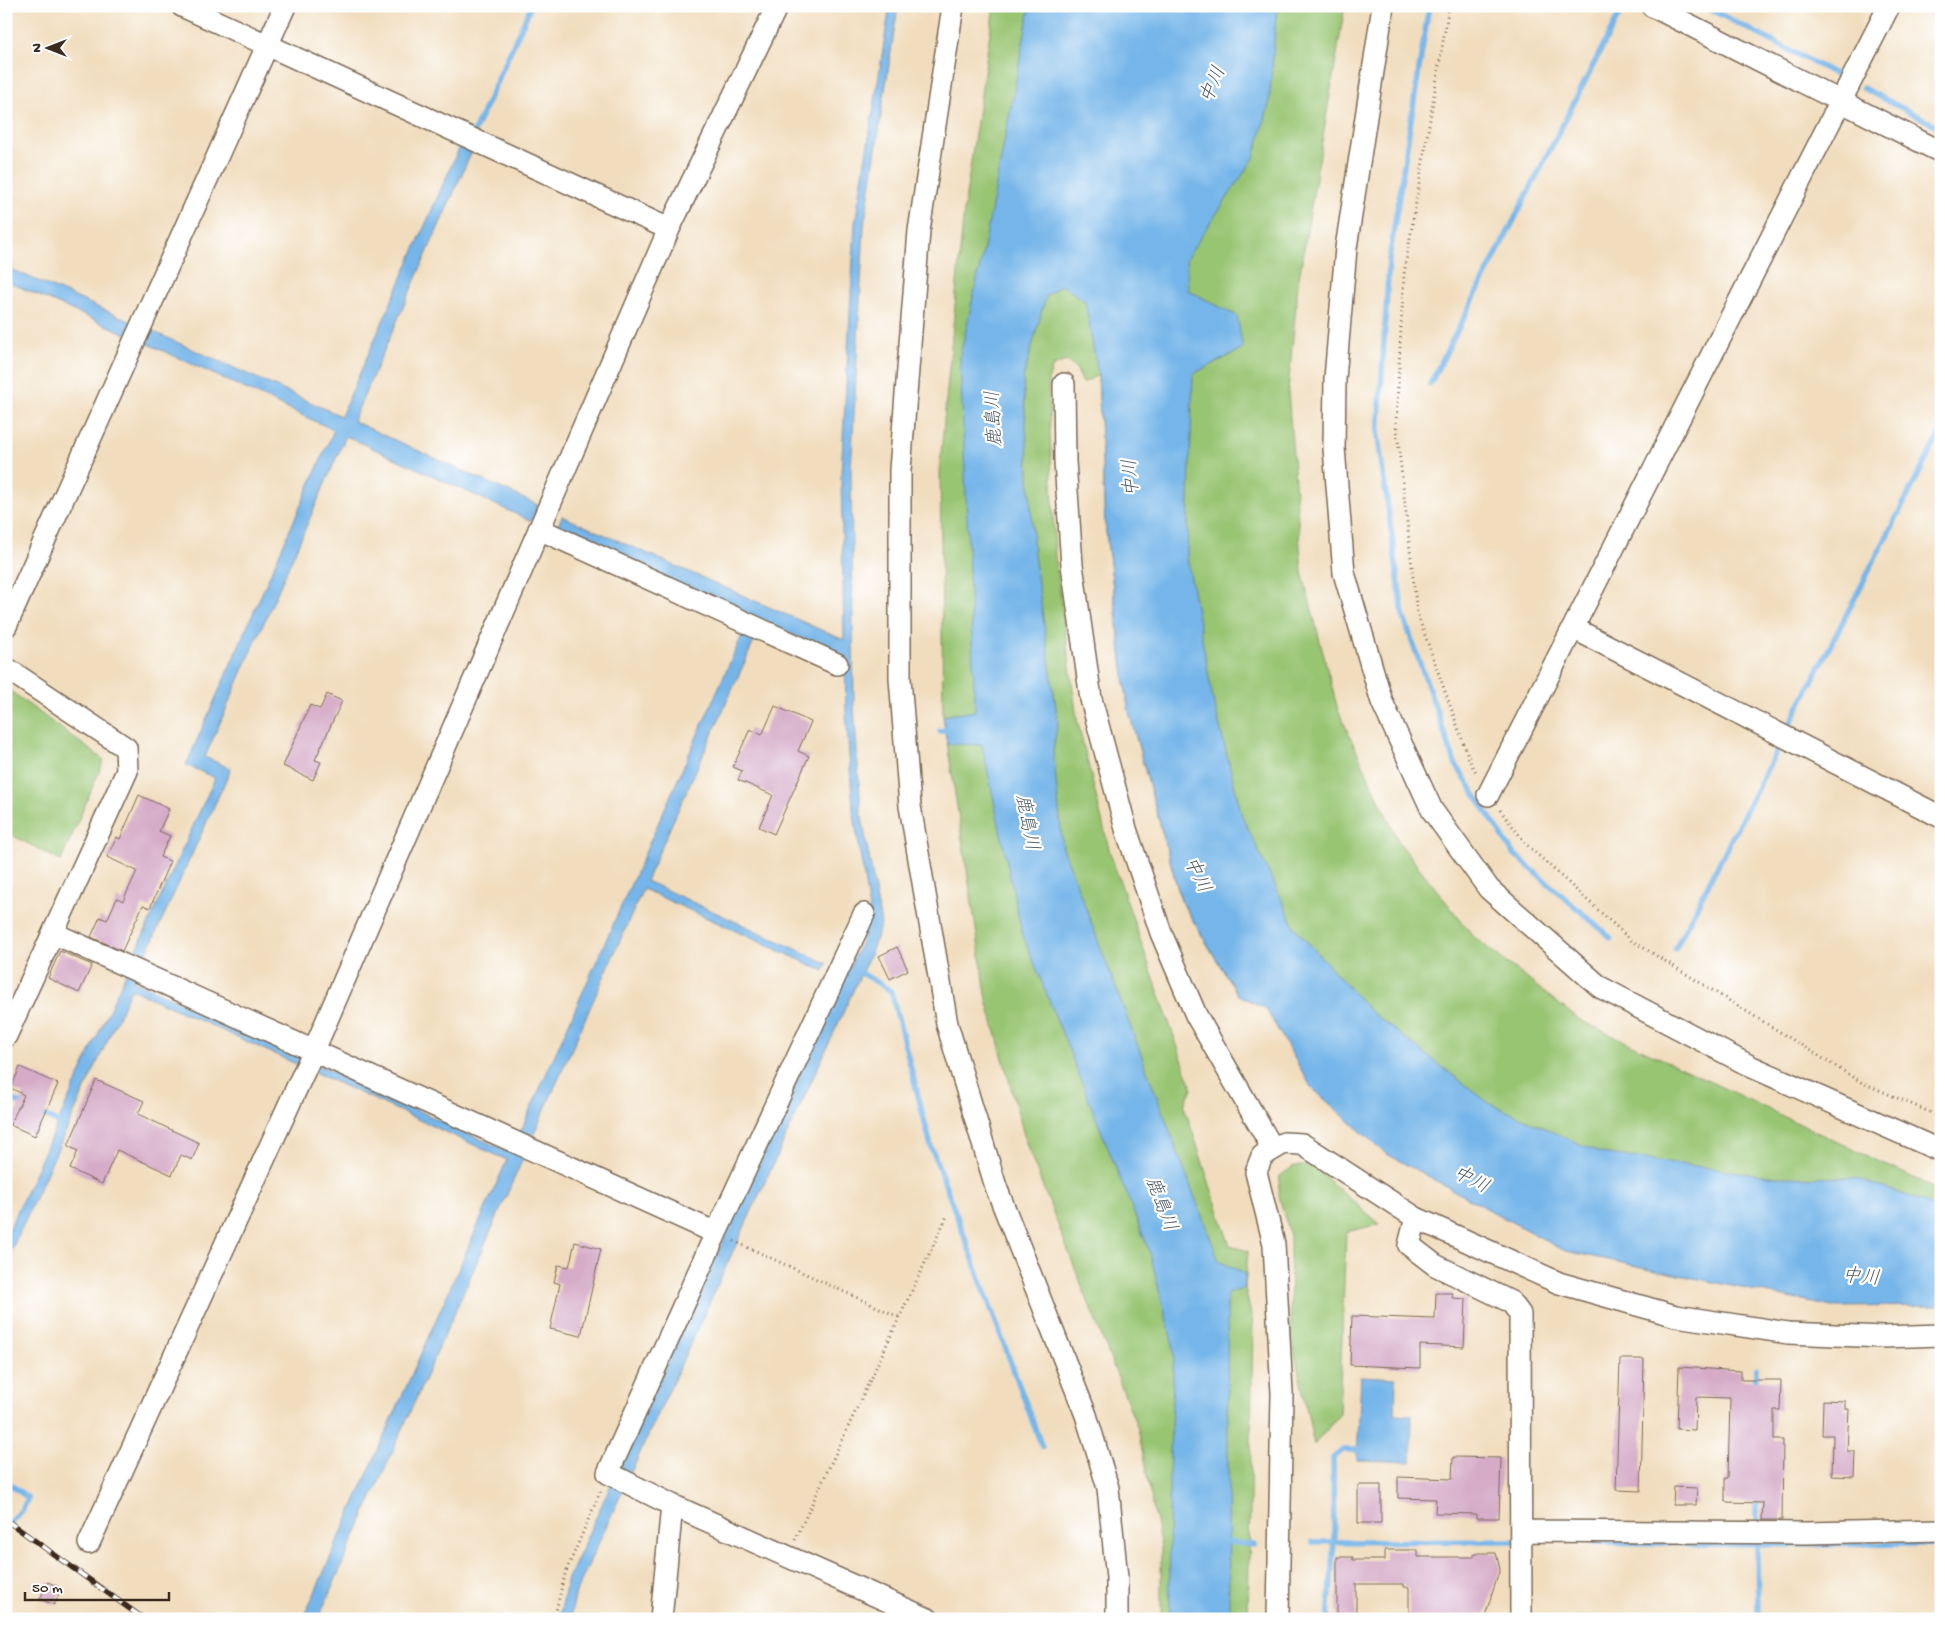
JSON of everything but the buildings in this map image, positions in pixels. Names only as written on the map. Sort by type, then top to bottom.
[{"type":"street","points":[[182,6],[668,229]]},
{"type":"street","points":[[6,626],[285,6]]},
{"type":"street","points":[[89,1543],[314,1050],[668,229],[777,6]]},
{"type":"street","points":[[953,6],[919,231],[900,470],[900,678],[910,806],[950,1033],[996,1187],[1086,1414],[1108,1488],[1117,1578],[1117,1619]]},
{"type":"street","points":[[1383,6],[1346,248],[1335,379],[1334,448],[1344,573],[1382,702],[1432,810],[1489,889],[1600,987],[1752,1067],[1941,1152]]},
{"type":"street","points":[[1652,6],[1941,152]]},
{"type":"street","points":[[1488,795],[1889,6]]},
{"type":"street","points":[[1064,384],[1065,461],[1072,565],[1091,699],[1126,830],[1161,933],[1196,1016],[1273,1149]]},
{"type":"street","points":[[539,529],[837,664]]},
{"type":"street","points":[[1573,628],[1941,817]]},
{"type":"street","points":[[6,668],[126,748],[127,771],[6,1036]]},
{"type":"street","points":[[864,914],[716,1232],[608,1473],[672,1505],[928,1619]]},
{"type":"street","points":[[53,933],[716,1232]]},
{"type":"street","points":[[1278,1619],[1282,1393],[1274,1244],[1256,1172],[1262,1156],[1284,1143],[1302,1144],[1416,1218],[1559,1283],[1676,1316],[1788,1333],[1883,1337],[1941,1335]]},
{"type":"street","points":[[1416,1218],[1409,1245],[1435,1265],[1511,1302],[1520,1314],[1521,1619]]},
{"type":"street","points":[[661,1619],[672,1505]]},
{"type":"street","points":[[1521,1530],[1807,1533],[1941,1530]]},
{"type":"path","points":[[1449,6],[1404,274],[1396,422],[1417,613],[1471,764],[1488,795],[1528,845],[1631,940],[1861,1082],[1941,1117]]},
{"type":"path","points":[[787,1556],[947,1216]]},
{"type":"path","points":[[742,1244],[899,1317]]},
{"type":"path","points":[[554,1619],[565,1574],[608,1473]]},
{"type":"green space","points":[[994,6],[1049,6],[998,695],[1189,1355],[1187,1619],[1161,1619],[1161,1548],[1138,1429],[1027,1146],[987,1000],[943,716],[940,464],[964,209]]},
{"type":"green space","points":[[1248,6],[1345,6],[1298,284],[1288,391],[1302,572],[1338,710],[1398,841],[1474,937],[1578,1019],[1941,1191],[1941,1271],[1343,1071],[1167,716],[1178,197]]},
{"type":"green space","points":[[1116,191],[1238,995],[1181,901],[1128,708],[1105,523],[1098,375],[1083,383],[1076,368],[1066,361],[1053,366],[1048,381],[1055,556],[1077,719],[1110,853],[1192,1088],[1184,1106],[1230,1246],[1248,1251],[1245,1288],[1253,1323],[1248,1619],[1212,1619],[1209,1299],[1048,866],[1003,351]]},
{"type":"green space","points":[[6,688],[104,760],[61,861],[6,832]]},
{"type":"green space","points":[[1294,1166],[1312,1166],[1380,1224],[1346,1232],[1339,1415],[1314,1445],[1291,1335],[1290,1236],[1278,1193],[1280,1176]]},
{"type":"water","points":[[890,6],[898,6],[864,227],[851,471],[854,706],[861,812],[881,924],[872,950],[576,1592],[570,1619],[559,1619],[568,1578],[860,944],[870,916],[853,809],[846,713],[845,658],[556,530],[562,516],[844,640],[841,474],[855,224]]},
{"type":"water","points":[[1030,6],[1277,6],[1269,105],[1254,158],[1186,259],[1188,290],[1237,316],[1243,349],[1193,374],[1187,557],[1213,699],[1242,816],[1295,928],[1371,1012],[1489,1103],[1600,1153],[1776,1177],[1855,1178],[1941,1207],[1941,1306],[1832,1307],[1565,1251],[1385,1153],[1311,1087],[1266,1009],[1238,995],[1181,900],[1128,708],[1105,523],[1098,374],[1085,301],[1061,285],[1046,296],[1023,379],[1034,554],[1058,722],[1053,751],[1063,848],[1219,1261],[1245,1274],[1245,1288],[1227,1294],[1229,1619],[1170,1619],[1169,1478],[1174,1350],[1150,1253],[1022,933],[982,745],[947,744],[943,716],[975,711],[960,356],[984,248]]},
{"type":"water","points":[[460,146],[472,151],[353,421],[538,505],[531,521],[346,436],[205,757],[231,769],[134,981],[511,1153],[744,631],[756,637],[646,881],[827,963],[824,971],[643,889],[318,1619],[303,1619],[507,1160],[131,989],[6,1262],[6,1236],[215,778],[186,765],[334,430],[146,343],[152,331],[341,416]]},
{"type":"water","points":[[6,267],[132,322],[126,334],[6,281]]},
{"type":"water","points":[[1361,1376],[1396,1378],[1395,1414],[1412,1415],[1411,1462],[1357,1460]]},
{"type":"waterway","points":[[473,134],[531,6]]},
{"type":"waterway","points":[[1429,6],[1389,260],[1378,437],[1403,615],[1455,763],[1513,853],[1611,938]]},
{"type":"waterway","points":[[1704,6],[1841,77]]},
{"type":"waterway","points":[[1430,384],[1623,7]]},
{"type":"waterway","points":[[1863,88],[1941,128]]},
{"type":"waterway","points":[[1790,724],[1941,431]]},
{"type":"waterway","points":[[940,731],[953,728]]},
{"type":"waterway","points":[[1675,949],[1776,752]]},
{"type":"waterway","points":[[855,969],[891,991],[931,1146],[1042,1447]]},
{"type":"waterway","points":[[6,1096],[27,1107]]},
{"type":"waterway","points":[[37,1112],[63,1125]]},
{"type":"waterway","points":[[1756,1369],[1756,1387]]},
{"type":"waterway","points":[[1328,1619],[1334,1540],[1333,1458],[1343,1450],[1363,1450]]},
{"type":"waterway","points":[[6,1481],[28,1498],[23,1508],[6,1528]]},
{"type":"waterway","points":[[1757,1496],[1757,1529]]},
{"type":"waterway","points":[[1221,1541],[1254,1545]]},
{"type":"waterway","points":[[1312,1542],[1516,1541]]},
{"type":"waterway","points":[[1593,1542],[1757,1545],[1941,1544]]},
{"type":"waterway","points":[[1757,1543],[1758,1619]]},
{"type":"railway","points":[[6,1520],[144,1619]]},
{"type":"water label","name":"中川","points":[[1211,84]]},
{"type":"water label","name":"鹿島川","points":[[992,419]]},
{"type":"water label","name":"中川","points":[[1129,478]]},
{"type":"water label","name":"鹿島川","points":[[1029,822]]},
{"type":"water label","name":"中川","points":[[1199,874]]},
{"type":"water label","name":"中川","points":[[1472,1178]]},
{"type":"water label","name":"鹿島川","points":[[1163,1203]]},
{"type":"water label","name":"中川","points":[[1861,1275]]}]
